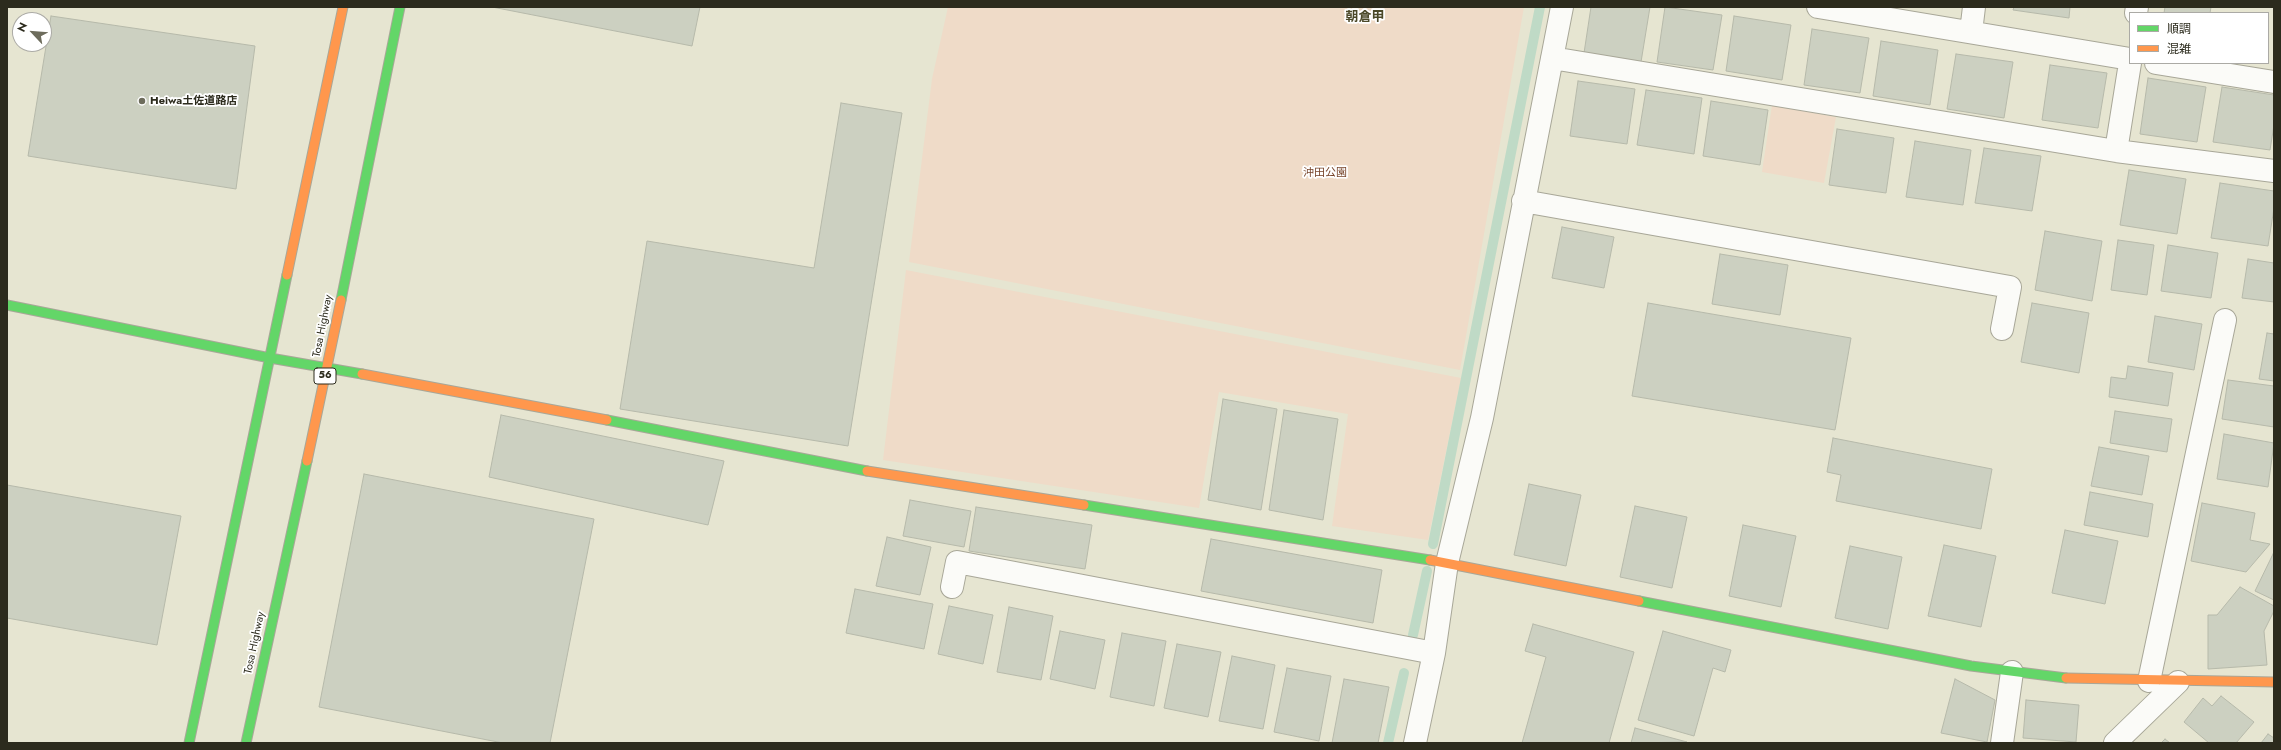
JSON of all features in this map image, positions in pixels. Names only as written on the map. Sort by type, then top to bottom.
[{"type":"main road","points":[[189,743],[343,7]]},
{"type":"main road","name":"Tosa Highway","points":[[246,743],[327,368],[400,7]]},
{"type":"main road","points":[[7,305],[270,358],[451,389],[950,486],[1447,563],[2012,672],[2052,678],[2178,682],[2274,682]]},
{"type":"street","points":[[1415,743],[1434,653],[1447,563],[1482,418],[1523,201],[1562,7]]},
{"type":"street","points":[[1818,7],[2129,59]]},
{"type":"street","points":[[1971,32],[1974,7]]},
{"type":"street","points":[[1552,58],[2116,151],[2274,171]]},
{"type":"street","points":[[2116,151],[2130,64]]},
{"type":"street","points":[[2162,64],[2274,82]]},
{"type":"street","points":[[1523,201],[2010,286],[2002,329]]},
{"type":"street","points":[[2149,681],[2225,320]]},
{"type":"street","points":[[952,587],[957,562],[1434,653]]},
{"type":"street","points":[[2002,743],[2012,672]]},
{"type":"street","points":[[2115,743],[2178,682]]},
{"type":"green space","name":"沖田公園","points":[[948,7],[1524,7],[1460,370],[909,262],[932,79]]},
{"type":"green space","points":[[1772,105],[1836,117],[1824,183],[1762,172]]},
{"type":"green space","points":[[906,270],[1461,378],[1428,540],[1332,526],[1348,414],[1219,392],[1199,508],[883,460]]},
{"type":"building","points":[[492,7],[700,7],[692,46]]},
{"type":"building","points":[[1591,7],[1650,7],[1641,62],[1584,53]]},
{"type":"building","points":[[1665,7],[1722,15],[1713,70],[1657,62]]},
{"type":"building","points":[[2014,7],[2070,7],[2069,18],[2013,10]]},
{"type":"building","points":[[2165,7],[2211,7],[2210,12],[2164,12]]},
{"type":"building","name":"Heiwa土佐道路店","points":[[52,16],[255,46],[236,189],[28,156],[45,52],[52,52]]},
{"type":"building","points":[[1734,16],[1791,25],[1782,80],[1726,71]]},
{"type":"building","points":[[1812,29],[1869,38],[1860,93],[1804,85]]},
{"type":"building","points":[[1881,41],[1938,50],[1930,105],[1873,96]]},
{"type":"building","points":[[1956,54],[2013,62],[2004,118],[1947,109]]},
{"type":"building","points":[[2050,65],[2107,73],[2098,128],[2042,120]]},
{"type":"building","points":[[2148,78],[2206,87],[2197,142],[2140,134]]},
{"type":"building","points":[[1578,81],[1635,89],[1627,144],[1570,136]]},
{"type":"building","points":[[2222,87],[2274,95],[2274,125],[2270,150],[2213,142]]},
{"type":"building","points":[[1646,90],[1702,98],[1694,154],[1637,145]]},
{"type":"building","points":[[1711,101],[1768,110],[1760,165],[1703,156]]},
{"type":"building","points":[[841,103],[902,113],[848,446],[620,409],[647,241],[814,268]]},
{"type":"building","points":[[1837,129],[1894,138],[1886,193],[1829,185]]},
{"type":"building","points":[[1915,141],[1971,150],[1963,205],[1906,197]]},
{"type":"building","points":[[1984,148],[2041,156],[2032,211],[1975,203]]},
{"type":"building","points":[[2129,170],[2186,179],[2177,234],[2120,225]]},
{"type":"building","points":[[2220,183],[2274,191],[2274,208],[2268,246],[2211,238]]},
{"type":"building","points":[[1562,227],[1614,237],[1604,288],[1552,278]]},
{"type":"building","points":[[2045,231],[2102,241],[2092,301],[2035,290]]},
{"type":"building","points":[[2118,240],[2154,245],[2147,295],[2111,290]]},
{"type":"building","points":[[2168,245],[2218,253],[2211,298],[2161,291]]},
{"type":"building","points":[[1720,254],[1788,265],[1780,315],[1712,304]]},
{"type":"building","points":[[2248,259],[2274,263],[2274,302],[2242,298]]},
{"type":"building","points":[[1648,303],[1851,338],[1835,430],[1632,396]]},
{"type":"building","points":[[2032,303],[2089,313],[2079,373],[2021,362]]},
{"type":"building","points":[[2155,316],[2202,324],[2194,370],[2148,362]]},
{"type":"building","points":[[2267,333],[2274,334],[2274,381],[2259,379]]},
{"type":"building","points":[[2128,366],[2173,373],[2168,406],[2109,397],[2111,377],[2126,379]]},
{"type":"building","points":[[2228,380],[2274,386],[2274,427],[2222,419]]},
{"type":"building","points":[[1223,399],[1277,409],[1261,510],[1208,500]]},
{"type":"building","points":[[1284,410],[1338,419],[1323,520],[1269,510]]},
{"type":"building","points":[[2115,411],[2172,419],[2167,452],[2110,443]]},
{"type":"building","points":[[501,415],[724,461],[708,525],[489,477]]},
{"type":"building","points":[[2224,434],[2274,443],[2268,487],[2217,479]]},
{"type":"building","points":[[1833,438],[1992,469],[1981,529],[1836,501],[1841,475],[1827,472]]},
{"type":"building","points":[[2099,447],[2149,456],[2142,495],[2091,486]]},
{"type":"building","points":[[364,474],[594,519],[550,743],[503,743],[319,707]]},
{"type":"building","points":[[1529,484],[1581,495],[1566,566],[1514,555]]},
{"type":"building","points":[[7,485],[181,516],[157,645],[7,618]]},
{"type":"building","points":[[2090,492],[2153,504],[2148,537],[2084,525]]},
{"type":"building","points":[[910,500],[971,511],[964,547],[903,536]]},
{"type":"building","points":[[2202,503],[2255,513],[2250,540],[2270,544],[2246,572],[2191,561]]},
{"type":"building","points":[[1635,506],[1687,517],[1672,588],[1620,577]]},
{"type":"building","points":[[976,507],[1092,525],[1085,569],[969,551]]},
{"type":"building","points":[[1743,525],[1796,536],[1781,607],[1729,596]]},
{"type":"building","points":[[2065,530],[2118,541],[2105,604],[2052,593]]},
{"type":"building","points":[[887,537],[931,547],[920,595],[876,586]]},
{"type":"building","points":[[1211,539],[1382,570],[1373,623],[1201,591]]},
{"type":"building","points":[[1944,545],[1996,556],[1981,627],[1928,616]]},
{"type":"building","points":[[1850,546],[1902,557],[1888,629],[1835,618]]},
{"type":"building","points":[[2273,554],[2274,555],[2274,600],[2255,591]]},
{"type":"building","points":[[2240,587],[2274,606],[2274,611],[2264,631],[2267,665],[2208,669],[2208,615],[2217,615]]},
{"type":"building","points":[[855,589],[933,604],[924,649],[846,633]]},
{"type":"building","points":[[949,606],[993,615],[983,664],[938,654]]},
{"type":"building","points":[[1009,607],[1053,616],[1041,680],[997,672]]},
{"type":"building","points":[[1533,624],[1634,652],[1609,743],[1522,743],[1546,657],[1525,651]]},
{"type":"building","points":[[1060,631],[1105,640],[1095,689],[1050,679]]},
{"type":"building","points":[[1663,631],[1731,650],[1725,672],[1713,668],[1694,736],[1638,720]]},
{"type":"building","points":[[1122,633],[1166,641],[1154,706],[1110,697]]},
{"type":"building","points":[[1177,644],[1221,652],[1208,717],[1164,708]]},
{"type":"building","points":[[1232,656],[1275,665],[1263,729],[1219,721]]},
{"type":"building","points":[[1287,668],[1331,676],[1319,741],[1274,732]]},
{"type":"building","points":[[1344,679],[1389,687],[1378,743],[1332,743]]},
{"type":"building","points":[[1955,679],[1995,700],[1987,742],[1941,733]]},
{"type":"building","points":[[2221,696],[2254,722],[2236,743],[2209,743],[2184,722],[2203,698],[2212,706]]},
{"type":"building","points":[[2026,700],[2079,705],[2076,742],[2023,738]]},
{"type":"building","points":[[1635,728],[1687,742],[1631,743]]},
{"type":"building","points":[[2268,734],[2274,738],[2274,743],[2261,743]]},
{"type":"building","points":[[2165,739],[2170,743],[2161,743]]},
{"type":"waterway","points":[[1433,544],[1540,7]]},
{"type":"waterway","points":[[1413,635],[1427,571]]},
{"type":"waterway","points":[[1388,743],[1404,673]]},
{"type":"traffic: fast","points":[[341,300],[400,7]]},
{"type":"traffic: fast","points":[[189,743],[287,275]]},
{"type":"traffic: fast","points":[[7,305],[270,358],[362,374]]},
{"type":"traffic: fast","points":[[607,420],[867,471]]},
{"type":"traffic: fast","points":[[246,743],[307,461]]},
{"type":"traffic: fast","points":[[1084,505],[1430,560]]},
{"type":"traffic: fast","points":[[1639,601],[1971,666],[2066,678]]},
{"type":"traffic: slow","points":[[287,275],[343,7]]},
{"type":"traffic: slow","points":[[307,461],[341,300]]},
{"type":"traffic: slow","points":[[362,374],[607,420]]},
{"type":"traffic: slow","points":[[867,471],[1084,505]]},
{"type":"traffic: slow","points":[[1430,560],[1639,601]]},
{"type":"traffic: slow","points":[[2066,678],[2274,682]]},
{"type":"place","name":"Heiwa土佐道路店","points":[[142,101]]},
{"type":"district","name":"朝倉甲","points":[[1365,18]]}]
